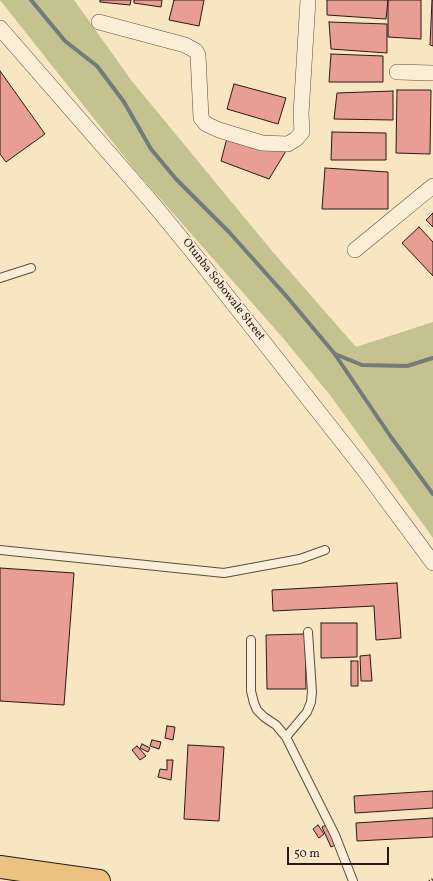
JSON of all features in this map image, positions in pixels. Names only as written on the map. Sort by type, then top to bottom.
[{"type":"main road","points":[[0,867],[99,881]]},
{"type":"street","points":[[99,22],[185,45],[196,51],[198,55],[201,118],[206,124],[219,130],[262,143],[288,144],[296,139],[302,132],[301,114],[308,0]]},
{"type":"street","name":"Otunba Sobowale Street","points":[[0,28],[149,199],[191,250],[362,467],[433,562]]},
{"type":"street","points":[[397,72],[433,73]]},
{"type":"street","points":[[355,250],[433,186]]},
{"type":"lane","points":[[0,278],[31,268]]},
{"type":"lane","points":[[0,550],[224,573],[300,559],[325,550]]},
{"type":"lane","points":[[286,737],[307,712],[311,702],[312,692],[308,632]]},
{"type":"lane","points":[[251,640],[251,691],[254,703],[257,710],[276,725],[286,737],[335,835],[353,881]]},
{"type":"path","points":[[429,881],[433,879]]},
{"type":"shaded area","points":[[0,0],[74,0],[131,80],[272,251],[356,347],[433,322],[433,538],[330,395],[283,338],[134,169]]},
{"type":"building","points":[[100,0],[131,0],[130,5],[100,2]]},
{"type":"building","points":[[134,0],[162,0],[161,7],[134,3]]},
{"type":"building","points":[[174,0],[204,0],[199,26],[169,20]]},
{"type":"building","points":[[327,0],[388,0],[386,19],[327,15]]},
{"type":"building","points":[[388,0],[421,0],[421,39],[388,37]]},
{"type":"building","points":[[433,0],[433,46],[430,45]]},
{"type":"building","points":[[329,22],[387,24],[387,53],[331,49]]},
{"type":"building","points":[[331,54],[383,56],[383,82],[329,82]]},
{"type":"building","points":[[0,71],[45,134],[6,162],[0,154]]},
{"type":"building","points":[[234,84],[286,98],[278,124],[227,109]]},
{"type":"building","points":[[397,90],[431,90],[430,154],[396,153]]},
{"type":"building","points":[[393,91],[393,120],[334,119],[337,93]]},
{"type":"building","points":[[332,132],[386,133],[386,160],[331,160]]},
{"type":"building","points":[[227,138],[286,151],[269,179],[221,161]]},
{"type":"building","points":[[325,168],[388,172],[388,209],[322,209]]},
{"type":"building","points":[[433,213],[433,227],[426,220]]},
{"type":"building","points":[[419,227],[433,242],[433,276],[402,243]]},
{"type":"building","points":[[0,568],[74,573],[64,705],[0,701]]},
{"type":"building","points":[[397,583],[401,638],[376,640],[374,606],[273,611],[272,590]]},
{"type":"building","points":[[321,623],[357,623],[357,657],[321,658]]},
{"type":"building","points":[[305,634],[306,689],[267,689],[266,635]]},
{"type":"building","points":[[370,655],[372,681],[361,681],[360,656]]},
{"type":"building","points":[[351,661],[358,661],[358,686],[351,686]]},
{"type":"building","points":[[167,726],[175,727],[173,740],[165,738]]},
{"type":"building","points":[[152,740],[161,742],[159,749],[150,746]]},
{"type":"building","points":[[142,744],[150,748],[148,752],[140,748]]},
{"type":"building","points":[[188,745],[224,747],[219,821],[184,819]]},
{"type":"building","points":[[137,746],[146,756],[140,760],[132,750]]},
{"type":"building","points":[[167,760],[173,760],[171,780],[158,777],[160,769],[167,770]]},
{"type":"building","points":[[433,791],[433,808],[355,813],[354,796]]},
{"type":"building","points":[[433,818],[433,837],[357,841],[356,823]]},
{"type":"building","points":[[328,824],[337,844],[331,847],[322,827]]},
{"type":"building","points":[[318,825],[324,834],[319,838],[313,829]]},
{"type":"waterway","points":[[31,0],[65,41],[97,66],[124,102],[151,149],[176,179],[229,232],[288,298],[334,353],[391,437],[433,494]]},
{"type":"waterway","points":[[335,354],[362,365],[407,366],[433,358]]}]
